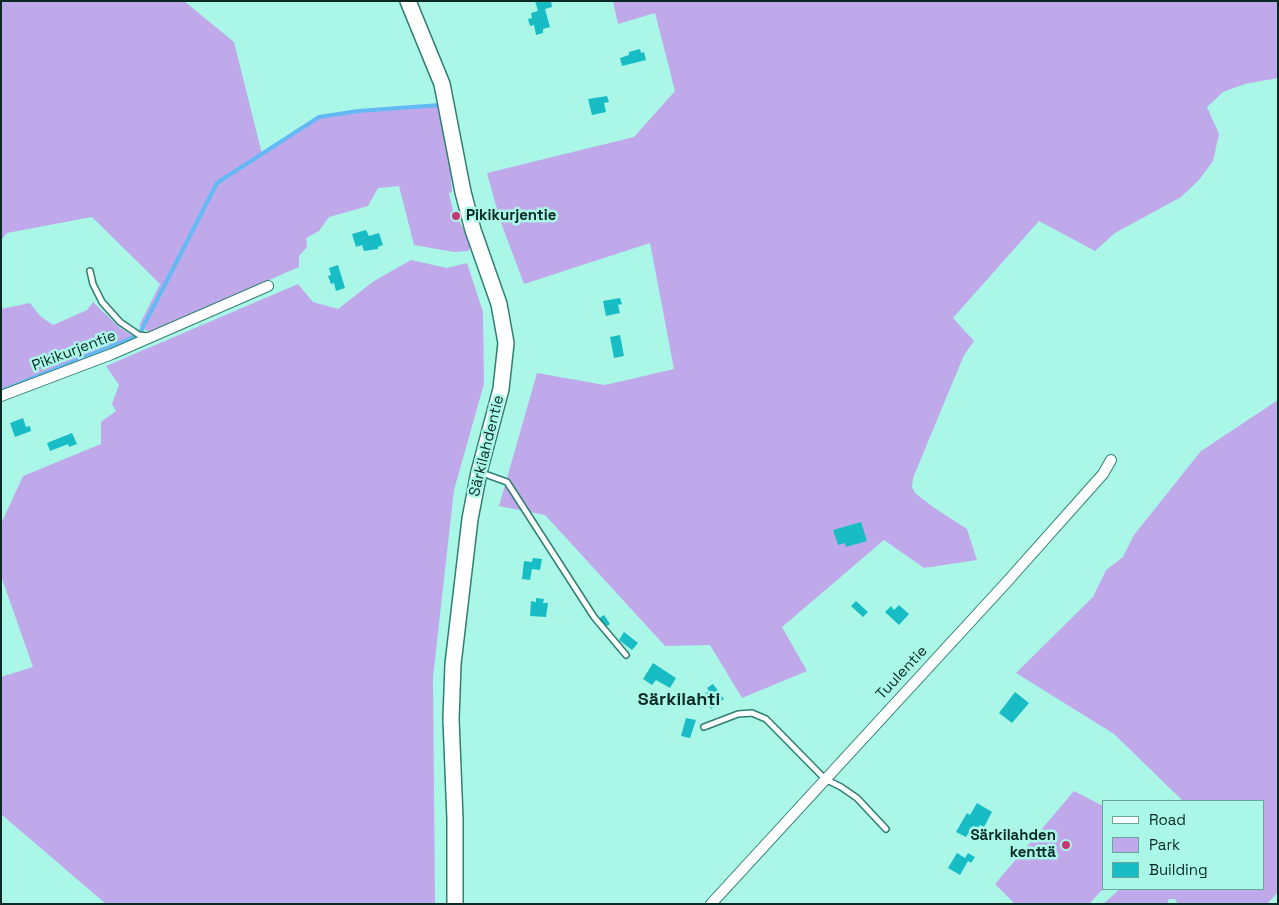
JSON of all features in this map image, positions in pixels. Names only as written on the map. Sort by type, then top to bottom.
[{"type":"street","name":"Särkilahdentie","points":[[408,1],[442,84],[463,192],[503,322],[506,343],[504,373],[495,419],[479,472],[464,554],[452,687],[451,720],[456,819],[455,904]]},
{"type":"street","name":"Pikikurjentie","points":[[1,396],[112,354],[268,286]]},
{"type":"street","name":"Tuulentie","points":[[712,904],[1005,584],[1103,474],[1111,460]]},
{"type":"lane","points":[[90,271],[93,284],[102,302],[120,322],[139,335],[151,337]]},
{"type":"lane","points":[[479,472],[507,482],[594,616],[626,655]]},
{"type":"lane","points":[[704,727],[738,714],[752,713],[766,719],[825,779],[842,786],[857,798],[886,828]]},
{"type":"green space","points":[[1,1],[184,1],[234,42],[262,154],[319,117],[358,111],[440,105],[449,155],[452,192],[449,193],[455,219],[458,219],[469,239],[471,247],[468,251],[454,252],[414,245],[399,186],[378,188],[368,206],[329,217],[319,231],[306,238],[307,247],[299,256],[299,267],[149,332],[139,326],[160,284],[92,217],[7,233],[1,240]]},
{"type":"green space","points":[[613,1],[1278,1],[1278,78],[1245,84],[1223,92],[1207,107],[1219,134],[1213,161],[1199,180],[1181,197],[1115,233],[1095,251],[1039,221],[953,318],[974,341],[964,355],[913,478],[912,487],[915,493],[933,507],[967,529],[977,560],[924,568],[884,540],[782,627],[807,671],[742,698],[710,645],[665,646],[545,515],[499,506],[537,373],[605,385],[674,369],[650,243],[524,284],[500,220],[487,173],[634,137],[675,91],[655,13],[618,24]]},
{"type":"green space","points":[[411,260],[447,268],[467,263],[483,312],[484,384],[454,490],[433,677],[435,904],[106,904],[1,814],[1,677],[33,667],[1,576],[1,524],[23,476],[101,444],[101,422],[116,411],[112,404],[119,385],[106,366],[298,284],[313,302],[338,309],[374,281]]},
{"type":"green space","points":[[93,302],[119,327],[134,337],[1,391],[1,309],[30,303],[40,316],[53,325],[87,310]]},
{"type":"green space","points":[[1278,400],[1278,892],[1267,904],[1178,904],[1175,899],[1169,899],[1167,904],[1103,904],[1119,890],[1264,890],[1264,800],[1182,800],[1114,734],[1016,673],[1093,597],[1106,570],[1123,557],[1134,535],[1201,451]]},
{"type":"green space","name":"Särkilahden kenttä","points":[[1074,791],[1102,805],[1102,890],[1089,904],[1015,904],[995,884]]},
{"type":"building","points":[[535,1],[551,1],[552,7],[545,9],[550,27],[543,29],[543,33],[536,35],[534,25],[530,26],[528,19],[532,18],[531,13],[538,11]]},
{"type":"building","points":[[640,49],[641,53],[644,52],[646,60],[622,66],[620,58],[629,55],[629,52]]},
{"type":"building","points":[[607,96],[609,102],[604,103],[606,112],[592,115],[588,99]]},
{"type":"building","points":[[366,230],[369,236],[379,233],[383,245],[378,247],[378,249],[364,251],[362,245],[356,247],[352,234]]},
{"type":"building","points":[[338,265],[345,288],[336,291],[334,283],[331,284],[328,276],[331,275],[329,268]]},
{"type":"building","points":[[620,298],[622,304],[618,305],[620,313],[606,316],[603,301]]},
{"type":"building","points":[[620,335],[624,356],[614,358],[610,337]]},
{"type":"building","points":[[23,418],[26,427],[30,426],[31,431],[15,437],[10,423]]},
{"type":"building","points":[[72,433],[77,444],[69,447],[68,444],[50,451],[47,443]]},
{"type":"building","points":[[861,522],[867,541],[846,547],[845,543],[838,545],[833,530]]},
{"type":"building","points":[[533,558],[542,559],[540,570],[532,569],[530,580],[522,579],[524,561],[532,562]]},
{"type":"building","points":[[536,598],[544,599],[543,603],[548,603],[546,617],[530,616],[531,601],[536,602]]},
{"type":"building","points":[[856,601],[868,612],[863,617],[851,606]]},
{"type":"building","points":[[899,605],[909,614],[899,625],[885,612],[891,606],[894,610]]},
{"type":"building","points":[[604,615],[610,624],[604,628],[598,619]]},
{"type":"building","points":[[624,632],[638,643],[632,650],[619,640]]},
{"type":"building","points":[[653,663],[676,678],[670,688],[656,680],[652,685],[643,679]]},
{"type":"building","points":[[713,684],[724,699],[711,709],[702,696],[709,691],[707,688]]},
{"type":"building","points":[[1015,692],[1029,703],[1012,723],[999,713]]},
{"type":"building","points":[[686,718],[696,720],[690,738],[681,736]]},
{"type":"building","points":[[977,803],[992,812],[984,827],[980,825],[978,828],[973,826],[966,837],[956,832],[967,813],[970,815]]},
{"type":"building","points":[[957,853],[965,858],[968,853],[975,857],[971,863],[968,861],[960,875],[948,868]]},
{"type":"waterway","points":[[1,391],[139,335],[217,183],[319,117],[358,111],[440,105]]},
{"type":"place","name":"Pikikurjentie","points":[[456,216]]},
{"type":"place","name":"Särkilahden kenttä","points":[[1066,845]]},
{"type":"district","name":"Särkilahti","points":[[679,700]]}]
